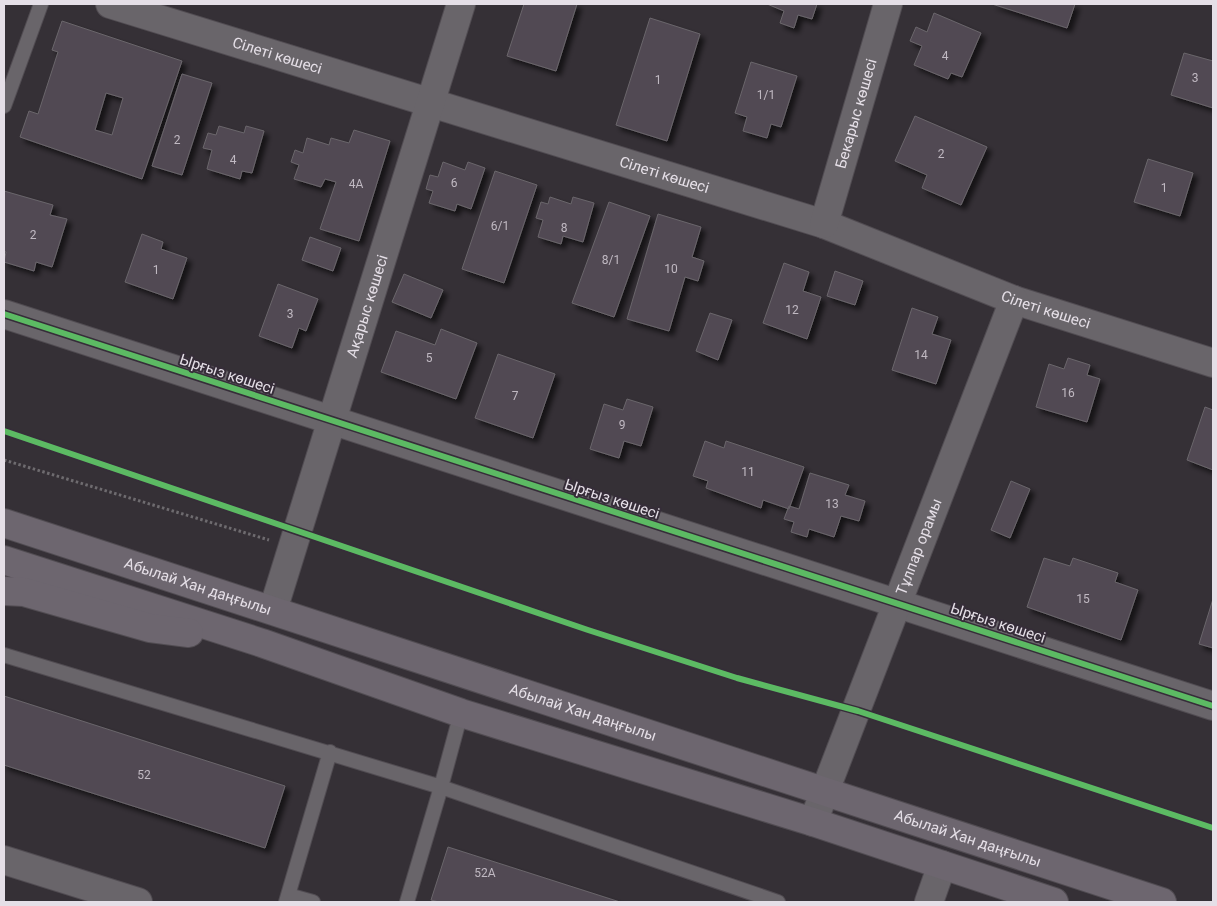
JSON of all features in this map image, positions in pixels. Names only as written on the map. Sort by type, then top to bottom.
[{"type":"main road","name":"Абылай Хан даңғылы","points":[[4,523],[1162,902]]},
{"type":"main road","points":[[4,560],[262,643],[461,713],[813,822],[1054,902]]},
{"type":"main road","points":[[4,592],[24,592],[150,628],[262,643]]},
{"type":"street","name":"Сілеті көшесі","points":[[110,4],[429,104],[824,224],[1014,300],[1211,355]]},
{"type":"street","name":"Ақарыс көшесі","points":[[273,610],[330,420],[461,4]]},
{"type":"street","name":"Бекарыс көшесі","points":[[824,224],[888,4]]},
{"type":"street","name":"Тұлпар орамы","points":[[813,822],[827,791],[1014,300]]},
{"type":"street","name":"Ырғыз көшесі","points":[[4,314],[1213,706]]},
{"type":"street","points":[[4,860],[138,902]]},
{"type":"street","points":[[929,902],[942,865]]},
{"type":"lane","points":[[4,106],[41,4]]},
{"type":"lane","points":[[4,655],[441,787],[778,902]]},
{"type":"lane","points":[[407,902],[461,713]]},
{"type":"lane","points":[[313,902],[287,899],[330,752]]},
{"type":"path","points":[[4,460],[292,548]]},
{"type":"building","points":[[524,4],[577,4],[556,71],[507,56]]},
{"type":"building","points":[[767,4],[817,4],[812,19],[798,15],[794,28],[780,23],[784,11]]},
{"type":"building","points":[[992,4],[1075,4],[1067,28]]},
{"type":"building","points":[[934,13],[981,33],[962,77],[951,73],[948,79],[914,65],[922,46],[910,41],[916,27],[927,32]]},
{"type":"building","points":[[650,18],[700,34],[667,141],[616,125]]},
{"type":"building","points":[[62,21],[182,61],[142,179],[20,137],[29,111],[38,114],[58,52],[52,50]],"holes":[[[106,93],[123,98],[112,135],[95,130]]]},
{"type":"building","points":[[1184,53],[1213,61],[1213,108],[1171,95]]},
{"type":"building","points":[[751,62],[797,76],[781,127],[771,124],[767,138],[743,131],[747,117],[735,113]]},
{"type":"building","points":[[182,74],[212,83],[182,175],[152,166]]},
{"type":"building","points":[[915,116],[987,147],[961,205],[922,188],[927,175],[895,161]]},
{"type":"building","points":[[219,126],[244,133],[246,126],[264,131],[252,173],[242,171],[240,179],[207,169],[212,150],[203,148],[208,133],[216,135]]},
{"type":"building","points":[[354,130],[390,141],[359,241],[320,229],[336,182],[325,179],[321,187],[294,179],[299,165],[291,162],[295,150],[303,153],[307,138],[329,145],[331,138],[349,143]]},
{"type":"building","points":[[1148,159],[1193,173],[1180,216],[1134,202]]},
{"type":"building","points":[[443,162],[465,170],[468,162],[485,168],[471,209],[457,204],[455,211],[429,203],[433,191],[426,189],[430,175],[438,177]]},
{"type":"building","points":[[495,171],[537,185],[504,283],[462,269]]},
{"type":"building","points":[[4,191],[53,205],[50,215],[67,219],[52,267],[36,262],[34,271],[4,262],[6,252],[4,251]]},
{"type":"building","points":[[550,197],[571,204],[573,197],[594,203],[583,242],[563,236],[561,244],[538,237],[543,220],[536,218],[541,202],[548,204]]},
{"type":"building","points":[[609,202],[650,216],[614,317],[572,303]]},
{"type":"building","points":[[658,214],[701,227],[692,257],[704,261],[698,281],[685,277],[669,331],[627,319]]},
{"type":"building","points":[[142,234],[163,242],[161,249],[187,258],[173,299],[125,282]]},
{"type":"building","points":[[310,237],[341,248],[333,271],[302,260]]},
{"type":"building","points":[[784,263],[809,272],[803,291],[821,297],[807,339],[763,323]]},
{"type":"building","points":[[835,271],[863,281],[855,305],[827,296]]},
{"type":"building","points":[[404,274],[443,290],[431,318],[392,302]]},
{"type":"building","points":[[278,284],[318,299],[306,331],[299,328],[292,348],[259,336]]},
{"type":"building","points":[[912,308],[938,317],[932,334],[951,340],[936,384],[892,370]]},
{"type":"building","points":[[710,313],[732,320],[718,360],[696,351]]},
{"type":"building","points":[[441,329],[477,343],[456,399],[381,372],[396,331],[435,345]]},
{"type":"building","points":[[498,354],[555,374],[533,438],[475,418]]},
{"type":"building","points":[[1068,358],[1090,365],[1087,375],[1100,379],[1087,422],[1036,407],[1049,364],[1064,369]]},
{"type":"building","points":[[627,399],[653,407],[641,446],[624,441],[619,458],[590,449],[604,404],[623,410]]},
{"type":"building","points":[[1205,407],[1213,410],[1213,470],[1187,460]]},
{"type":"building","points":[[705,441],[724,448],[726,441],[804,467],[789,509],[763,500],[761,508],[706,488],[708,481],[693,476]]},
{"type":"building","points":[[810,473],[849,485],[845,495],[865,501],[859,521],[841,516],[834,537],[809,529],[807,537],[791,532],[794,522],[784,519],[789,506],[799,509]]},
{"type":"building","points":[[1011,481],[1030,489],[1010,538],[991,530]]},
{"type":"building","points":[[1044,558],[1070,566],[1073,558],[1118,573],[1115,582],[1138,590],[1121,640],[1027,607]]},
{"type":"building","points":[[1213,599],[1213,648],[1199,644]]},
{"type":"building","points":[[4,696],[285,786],[265,848],[4,765]]},
{"type":"building","points":[[448,847],[620,902],[439,902],[431,900]]},
{"type":"cycle path","points":[[4,314],[1213,706]]},
{"type":"cycle path","points":[[4,431],[588,630],[737,678],[858,711],[1213,828]]}]
